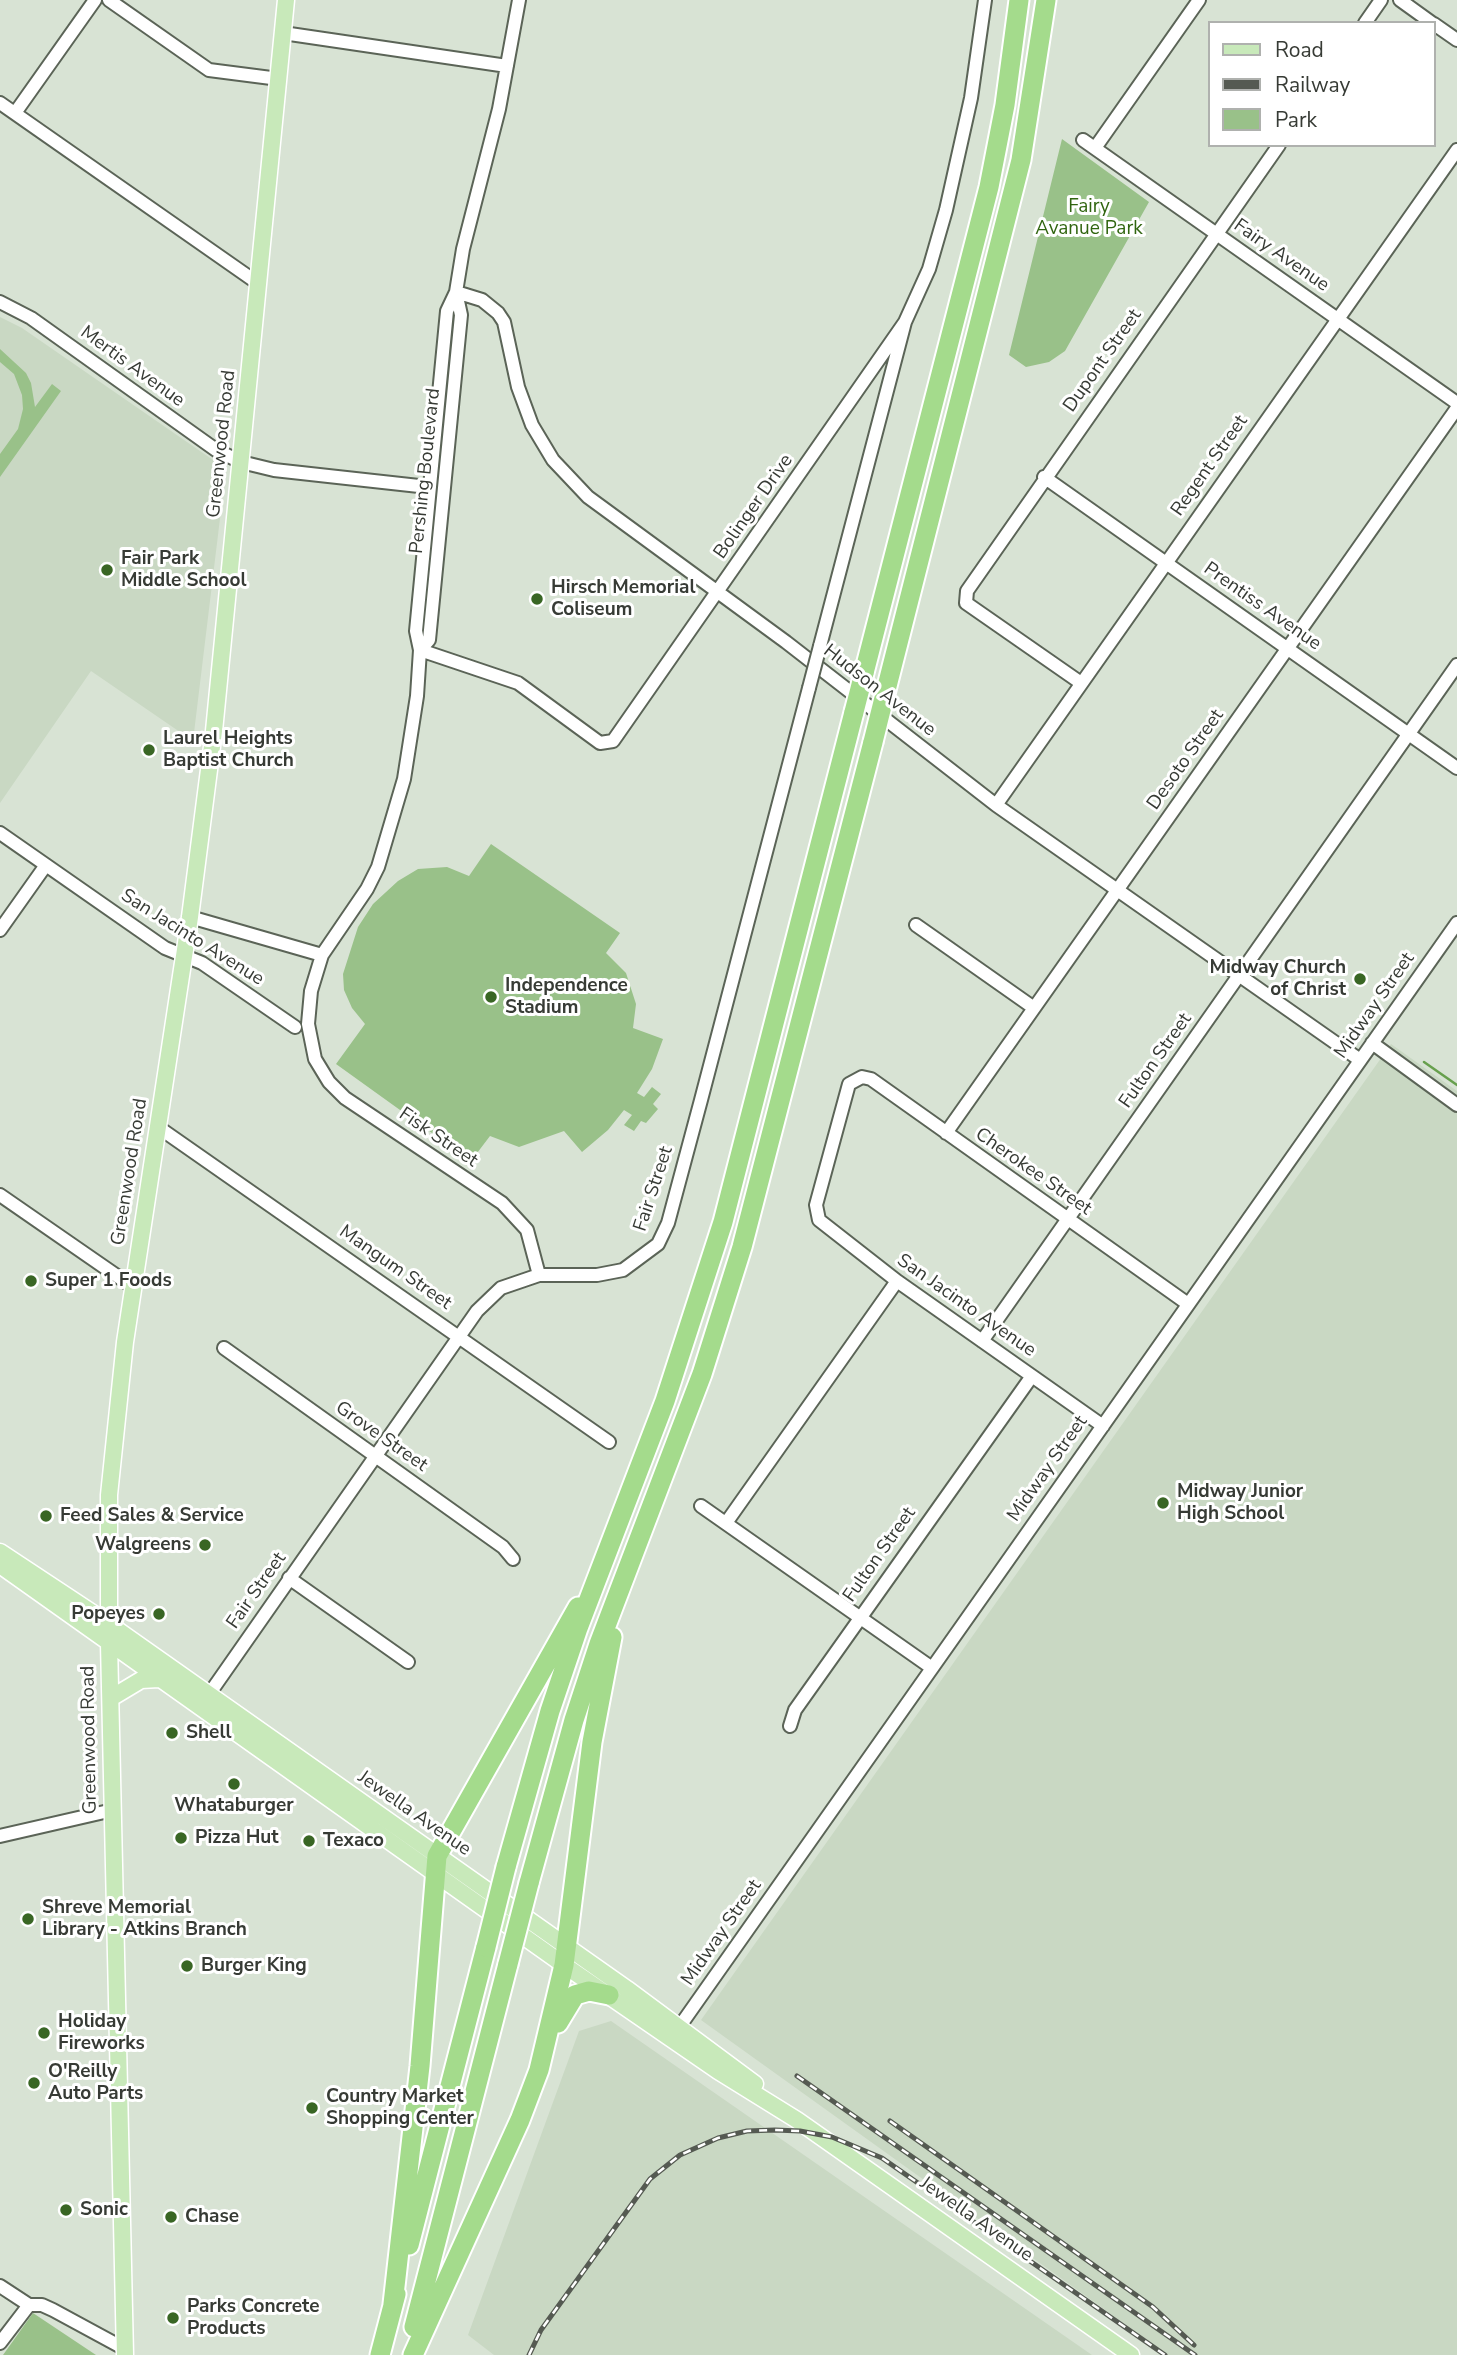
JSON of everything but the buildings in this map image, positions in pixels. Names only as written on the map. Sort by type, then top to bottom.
[{"type":"highway","points":[[380,2355],[506,1867],[550,1711],[593,1585],[665,1401],[711,1260],[989,187],[1007,96],[1019,0]]},
{"type":"highway","points":[[407,2355],[574,1720],[622,1584],[702,1374],[742,1247],[1021,160],[1046,0]]},
{"type":"highway","points":[[539,2070],[566,1956],[592,1742],[622,1584]]},
{"type":"highway","points":[[393,2304],[418,2080],[436,1865],[567,1622],[593,1585]]},
{"type":"highway","points":[[413,2355],[520,2120],[571,1998],[589,1992],[609,1995]]},
{"type":"main road","name":"Greenwood Road","points":[[125,2352],[109,1643],[109,1495],[133,1287],[190,917],[215,718],[286,0]]},
{"type":"main road","name":"Jewella Avenue","points":[[0,1552],[109,1624],[204,1702],[1131,2355]]},
{"type":"main road","name":"Jewella Avenue","points":[[0,1565],[159,1679],[204,1702]]},
{"type":"main road","points":[[111,1698],[141,1680],[159,1679]]},
{"type":"main road","name":"Jewella Avenue","points":[[566,1956],[609,1995],[676,2033]]},
{"type":"street","points":[[15,113],[95,0]]},
{"type":"street","points":[[109,0],[209,70],[279,79]]},
{"type":"street","name":"Pershing Boulevard","points":[[310,1037],[311,991],[322,955],[367,889],[384,853],[404,779],[420,650],[416,631],[447,311],[456,292],[463,248],[507,66],[519,0]]},
{"type":"street","name":"Bolinger Drive","points":[[820,646],[905,322],[929,269],[946,210],[968,111],[985,0]]},
{"type":"street","points":[[1095,148],[1199,0]]},
{"type":"street","points":[[1366,21],[1381,0]]},
{"type":"street","points":[[1400,0],[1430,21]]},
{"type":"street","points":[[1436,25],[1457,40]]},
{"type":"street","points":[[283,33],[507,66]]},
{"type":"street","points":[[0,103],[259,285]]},
{"type":"street","name":"Fairy Avenue","points":[[1083,140],[1457,405]]},
{"type":"street","name":"Dupont Street","points":[[1081,683],[966,603],[970,583],[1278,147]]},
{"type":"street","name":"Regent Street","points":[[996,805],[1457,150]]},
{"type":"street","name":"Pershing Boulevard","points":[[420,650],[429,640],[461,315],[456,292]]},
{"type":"street","name":"Hudson Avenue","points":[[456,292],[482,300],[498,313],[504,322],[526,410],[544,446],[562,471],[588,497],[996,805],[1360,1060]]},
{"type":"street","name":"Mertis Avenue","points":[[0,302],[31,318],[216,450],[241,463],[274,470],[428,487]]},
{"type":"street","name":"Bolinger Drive","points":[[420,650],[518,683],[606,744],[612,741],[905,322]]},
{"type":"street","name":"Desoto Street","points":[[946,1133],[1457,405]]},
{"type":"street","name":"Prentiss Avenue","points":[[1044,477],[1457,768]]},
{"type":"street","name":"Fair Street","points":[[204,1702],[373,1455],[477,1311],[501,1288],[539,1275],[597,1275],[623,1270],[652,1252],[668,1223],[820,646]]},
{"type":"street","name":"Fulton Street","points":[[982,1341],[1457,665]]},
{"type":"street","name":"San Jacinto Avenue","points":[[0,832],[165,948],[184,954],[295,1027]]},
{"type":"street","points":[[0,930],[46,865]]},
{"type":"street","points":[[190,917],[322,955]]},
{"type":"street","name":"Midway Street","points":[[676,2033],[1457,923]]},
{"type":"street","points":[[916,925],[1034,1008]]},
{"type":"street","name":"Fisk Street","points":[[310,1037],[322,1073],[345,1098],[502,1203],[527,1230],[539,1275]]},
{"type":"street","points":[[1372,1043],[1457,1105]]},
{"type":"street","name":"Cherokee Street","points":[[816,1211],[846,1090],[854,1079],[870,1079],[1188,1304]]},
{"type":"street","name":"Mangum Street","points":[[158,1127],[609,1442]]},
{"type":"street","points":[[0,1195],[113,1276],[133,1287]]},
{"type":"street","name":"San Jacinto Avenue","points":[[816,1211],[824,1228],[1102,1426]]},
{"type":"street","points":[[726,1523],[897,1281]]},
{"type":"street","name":"Grove Street","points":[[223,1348],[503,1547],[513,1559]]},
{"type":"street","name":"Fulton Street","points":[[790,1726],[795,1710],[1032,1376]]},
{"type":"street","points":[[701,1506],[932,1668]]},
{"type":"street","points":[[289,1578],[408,1662]]},
{"type":"street","points":[[0,1836],[113,1810]]},
{"type":"street","points":[[0,2286],[29,2305],[41,2305],[53,2310],[125,2352]]},
{"type":"street","points":[[0,2343],[29,2305]]},
{"type":"shaded area","name":"Fair Park Middle School","points":[[0,317],[22,328],[226,469],[193,741],[91,671],[0,803]]},
{"type":"shaded area","points":[[1391,1044],[1457,1091],[1457,2355],[1168,2355],[701,2020]]},
{"type":"shaded area","points":[[611,2021],[1092,2355],[494,2355],[468,2335],[579,2031]]},
{"type":"green space","name":"Fairy Avanue Park","points":[[1062,139],[1149,202],[1065,351],[1049,362],[1026,367],[1009,355]]},
{"type":"green space","points":[[0,349],[26,373],[31,383],[35,407],[52,384],[61,391],[0,477],[0,454],[18,429],[23,409],[22,395],[14,374],[0,362]]},
{"type":"green space","name":"Independence Stadium","points":[[491,844],[620,933],[606,953],[626,973],[636,1004],[633,1028],[663,1039],[652,1069],[637,1093],[644,1097],[652,1087],[661,1094],[653,1104],[658,1109],[646,1123],[641,1121],[634,1131],[624,1125],[632,1115],[624,1110],[608,1130],[582,1152],[564,1131],[519,1147],[490,1136],[471,1161],[336,1064],[365,1024],[352,1008],[344,990],[343,974],[358,927],[373,904],[398,881],[418,869],[447,867],[469,876]]},
{"type":"green space","points":[[33,2313],[96,2355],[3,2355]]},
{"type":"waterway","points":[[1424,1062],[1457,1085]]},
{"type":"railway","points":[[797,2076],[1195,2355]]},
{"type":"railway","points":[[890,2121],[1153,2307],[1194,2345]]},
{"type":"railway","points":[[529,2355],[541,2330],[650,2179],[680,2155],[718,2138],[747,2131],[775,2130],[832,2137],[882,2158],[1165,2355]]},
{"type":"place","name":"Fair Park Middle School","points":[[107,570]]},
{"type":"place","name":"Hirsch Memorial Coliseum","points":[[537,599]]},
{"type":"place","name":"Laurel Heights Baptist Church","points":[[149,750]]},
{"type":"place","name":"Midway Church of Christ","points":[[1360,979]]},
{"type":"place","name":"Independence Stadium","points":[[491,997]]},
{"type":"place","name":"Super 1 Foods","points":[[31,1281]]},
{"type":"place","name":"Midway Junior High School","points":[[1163,1503]]},
{"type":"place","name":"Feed Sales & Service","points":[[46,1516]]},
{"type":"place","name":"Walgreens","points":[[205,1545]]},
{"type":"place","name":"Popeyes","points":[[159,1614]]},
{"type":"place","name":"Shell","points":[[172,1733]]},
{"type":"place","name":"Whataburger","points":[[234,1784]]},
{"type":"place","name":"Pizza Hut","points":[[181,1838]]},
{"type":"place","name":"Texaco","points":[[309,1841]]},
{"type":"place","name":"Shreve Memorial Library - Atkins Branch","points":[[28,1919]]},
{"type":"place","name":"Burger King","points":[[187,1966]]},
{"type":"place","name":"Holiday Fireworks","points":[[44,2033]]},
{"type":"place","name":"O'Reilly Auto Parts","points":[[34,2083]]},
{"type":"place","name":"Country Market Shopping Center","points":[[312,2108]]},
{"type":"place","name":"Sonic","points":[[66,2210]]},
{"type":"place","name":"Chase","points":[[171,2217]]},
{"type":"place","name":"Parks Concrete Products","points":[[173,2318]]}]
